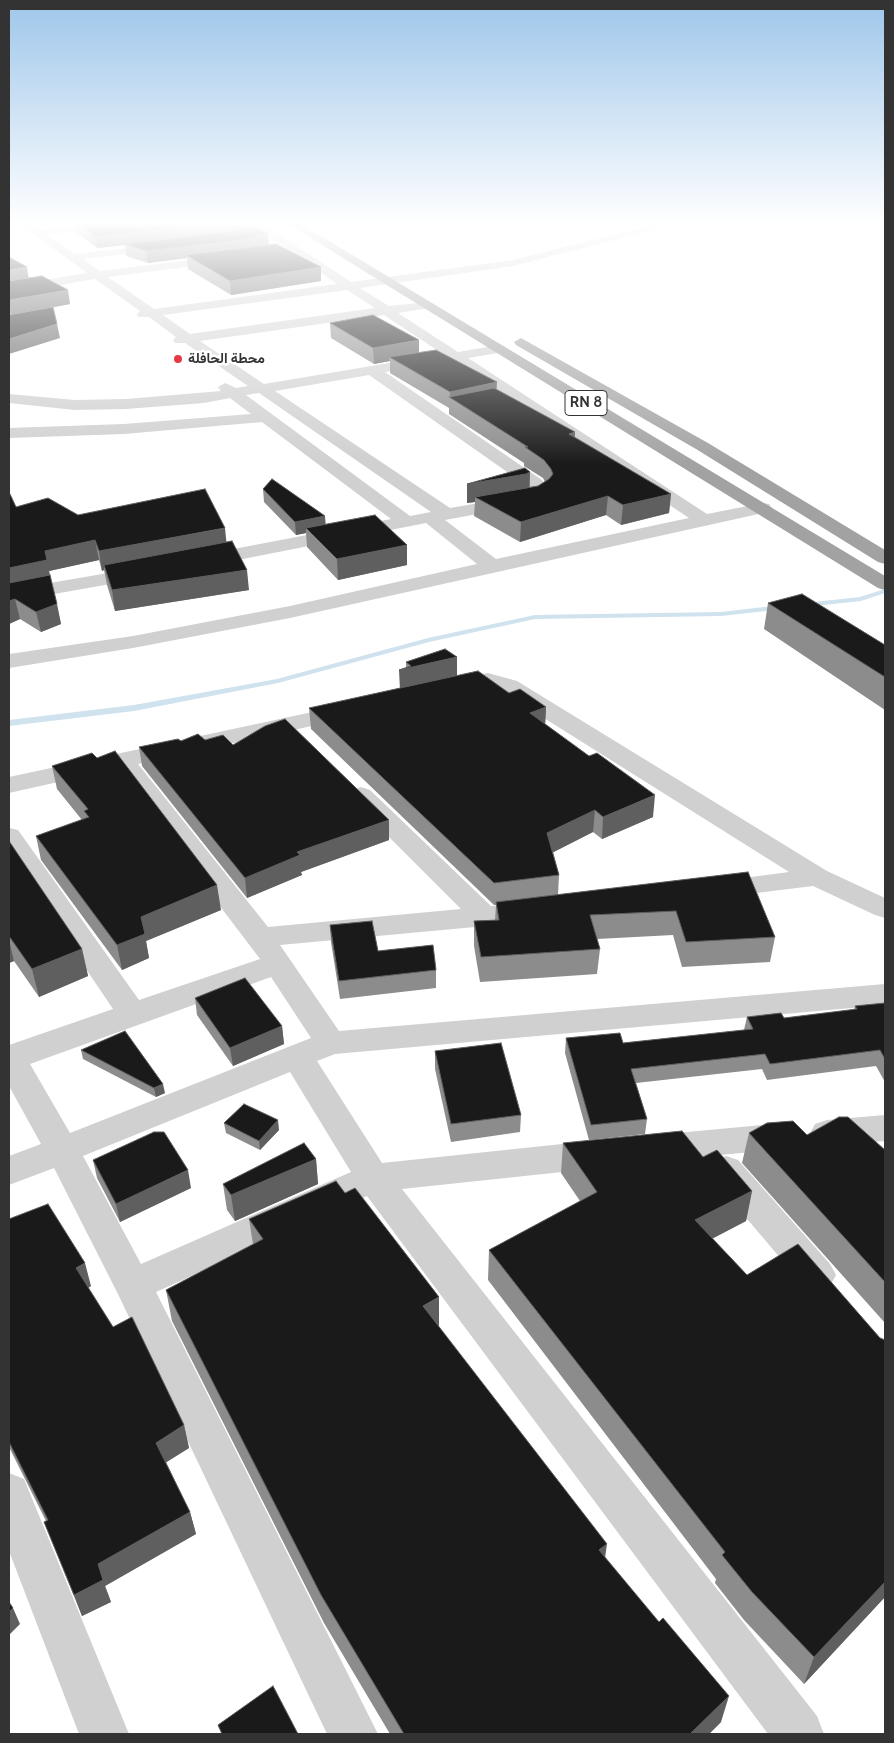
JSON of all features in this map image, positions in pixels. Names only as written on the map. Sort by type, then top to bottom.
[{"type":"highway","name":"RN 8","points":[[421,302],[763,508],[885,584]]},
{"type":"highway","name":"RN 8","points":[[510,335],[702,446],[885,558]]},
{"type":"street","points":[[137,302],[439,516],[492,566]]},
{"type":"street","points":[[140,326],[127,316],[230,302]]},
{"type":"street","points":[[373,302],[705,521]]},
{"type":"street","points":[[172,347],[188,338],[425,305]]},
{"type":"street","points":[[9,410],[16,401],[75,405],[126,404],[265,391],[504,352]]},
{"type":"street","points":[[183,565],[530,499],[541,493],[536,484],[376,373]]},
{"type":"street","points":[[209,376],[408,523]]},
{"type":"street","points":[[9,433],[124,429],[266,417]]},
{"type":"street","points":[[9,661],[133,642],[290,612],[492,566],[763,508]]},
{"type":"street","points":[[9,596],[163,569]]},
{"type":"street","points":[[434,691],[488,680],[509,686],[817,877],[885,909]]},
{"type":"street","points":[[9,785],[367,707]]},
{"type":"street","points":[[290,725],[311,746]]},
{"type":"street","points":[[124,761],[260,937],[278,964],[314,1050],[373,1178],[799,1734]]},
{"type":"street","points":[[346,780],[486,916]]},
{"type":"street","points":[[9,836],[132,1014]]},
{"type":"street","points":[[690,892],[817,877]]},
{"type":"street","points":[[260,937],[554,908]]},
{"type":"street","points":[[278,964],[10,1058],[62,1150],[133,1285],[353,1734]]},
{"type":"street","points":[[9,1171],[314,1050],[885,994]]},
{"type":"street","points":[[133,1285],[373,1178],[702,1143],[881,1134]]},
{"type":"street","points":[[702,1143],[839,1301]]},
{"type":"street","points":[[9,1494],[104,1734]]},
{"type":"building","points":[[53,307],[57,324],[9,339],[9,315]]},
{"type":"building","points":[[373,315],[419,340],[373,348],[330,323]]},
{"type":"building","points":[[436,350],[497,382],[450,392],[389,357]]},
{"type":"building","points":[[494,388],[575,432],[569,434],[671,494],[623,505],[608,496],[521,522],[475,497],[538,486],[553,474],[544,460],[525,447],[528,447],[449,397]]},
{"type":"building","points":[[525,468],[530,472],[467,484]]},
{"type":"building","points":[[272,479],[325,516],[295,522],[263,489]]},
{"type":"building","points":[[205,489],[225,528],[99,551],[95,540],[45,551],[47,560],[9,568],[10,494],[16,507],[48,498],[78,515]]},
{"type":"building","points":[[375,515],[407,545],[337,559],[306,528]]},
{"type":"building","points":[[232,541],[247,570],[112,590],[104,565]]},
{"type":"building","points":[[50,575],[57,604],[36,612],[15,599],[9,601],[9,583]]},
{"type":"building","points":[[802,594],[885,645],[885,677],[768,603]]},
{"type":"building","points":[[445,649],[457,657],[399,670],[411,666],[406,662]]},
{"type":"building","points":[[478,671],[509,693],[520,689],[546,707],[530,713],[589,756],[597,753],[655,795],[603,817],[595,810],[547,833],[559,875],[494,883],[309,708]]},
{"type":"building","points":[[285,719],[389,820],[297,852],[300,855],[245,878],[139,747],[178,739],[181,741],[198,734],[205,740],[223,735],[233,745],[265,726]]},
{"type":"building","points":[[115,751],[217,885],[141,917],[145,934],[117,945],[36,836],[89,817],[84,811],[88,809],[52,766],[92,753],[97,758]]},
{"type":"building","points":[[9,841],[82,949],[32,969],[9,936]]},
{"type":"building","points":[[748,872],[775,937],[686,942],[676,911],[590,915],[600,949],[481,957],[474,921],[499,920],[496,902]]},
{"type":"building","points":[[372,921],[378,951],[433,945],[436,970],[339,981],[330,925]]},
{"type":"building","points":[[245,978],[282,1026],[230,1048],[195,998]]},
{"type":"building","points":[[885,1003],[885,1059],[880,1050],[770,1064],[765,1054],[631,1069],[647,1119],[591,1125],[566,1038],[620,1033],[623,1043],[753,1029],[747,1017],[781,1013],[784,1018],[857,1009],[855,1006]]},
{"type":"building","points":[[125,1031],[163,1084],[154,1088],[81,1050]]},
{"type":"building","points":[[501,1043],[521,1115],[451,1124],[435,1051]]},
{"type":"building","points":[[244,1104],[278,1120],[259,1141],[224,1123]]},
{"type":"building","points":[[839,1117],[848,1117],[885,1150],[885,1282],[749,1133],[767,1123],[793,1121],[807,1135]]},
{"type":"building","points":[[682,1131],[703,1157],[717,1150],[752,1191],[695,1220],[747,1275],[798,1244],[880,1338],[885,1340],[885,1582],[814,1657],[752,1592],[722,1555],[725,1552],[489,1250],[597,1192],[563,1143]]},
{"type":"building","points":[[154,1132],[164,1132],[188,1170],[116,1204],[93,1160]]},
{"type":"building","points":[[304,1143],[316,1159],[231,1195],[223,1184]]},
{"type":"building","points":[[336,1181],[345,1193],[355,1188],[439,1297],[423,1306],[607,1544],[599,1550],[659,1622],[663,1618],[729,1696],[690,1734],[404,1734],[321,1595],[166,1290],[263,1239],[249,1219]]},
{"type":"building","points":[[48,1204],[85,1263],[76,1268],[113,1327],[132,1317],[184,1425],[156,1443],[190,1512],[98,1564],[103,1580],[74,1595],[44,1522],[48,1520],[9,1442],[9,1219]]},
{"type":"building","points":[[9,1602],[13,1608],[9,1612]]},
{"type":"building","points":[[273,1686],[298,1734],[222,1734],[218,1725]]},
{"type":"waterway","points":[[805,605],[861,599],[885,591]]},
{"type":"waterway","points":[[9,723],[134,708],[278,681],[428,640],[535,617],[721,614],[781,607]]},
{"type":"place","name":"محطة الحافلة","points":[[178,359]]}]
